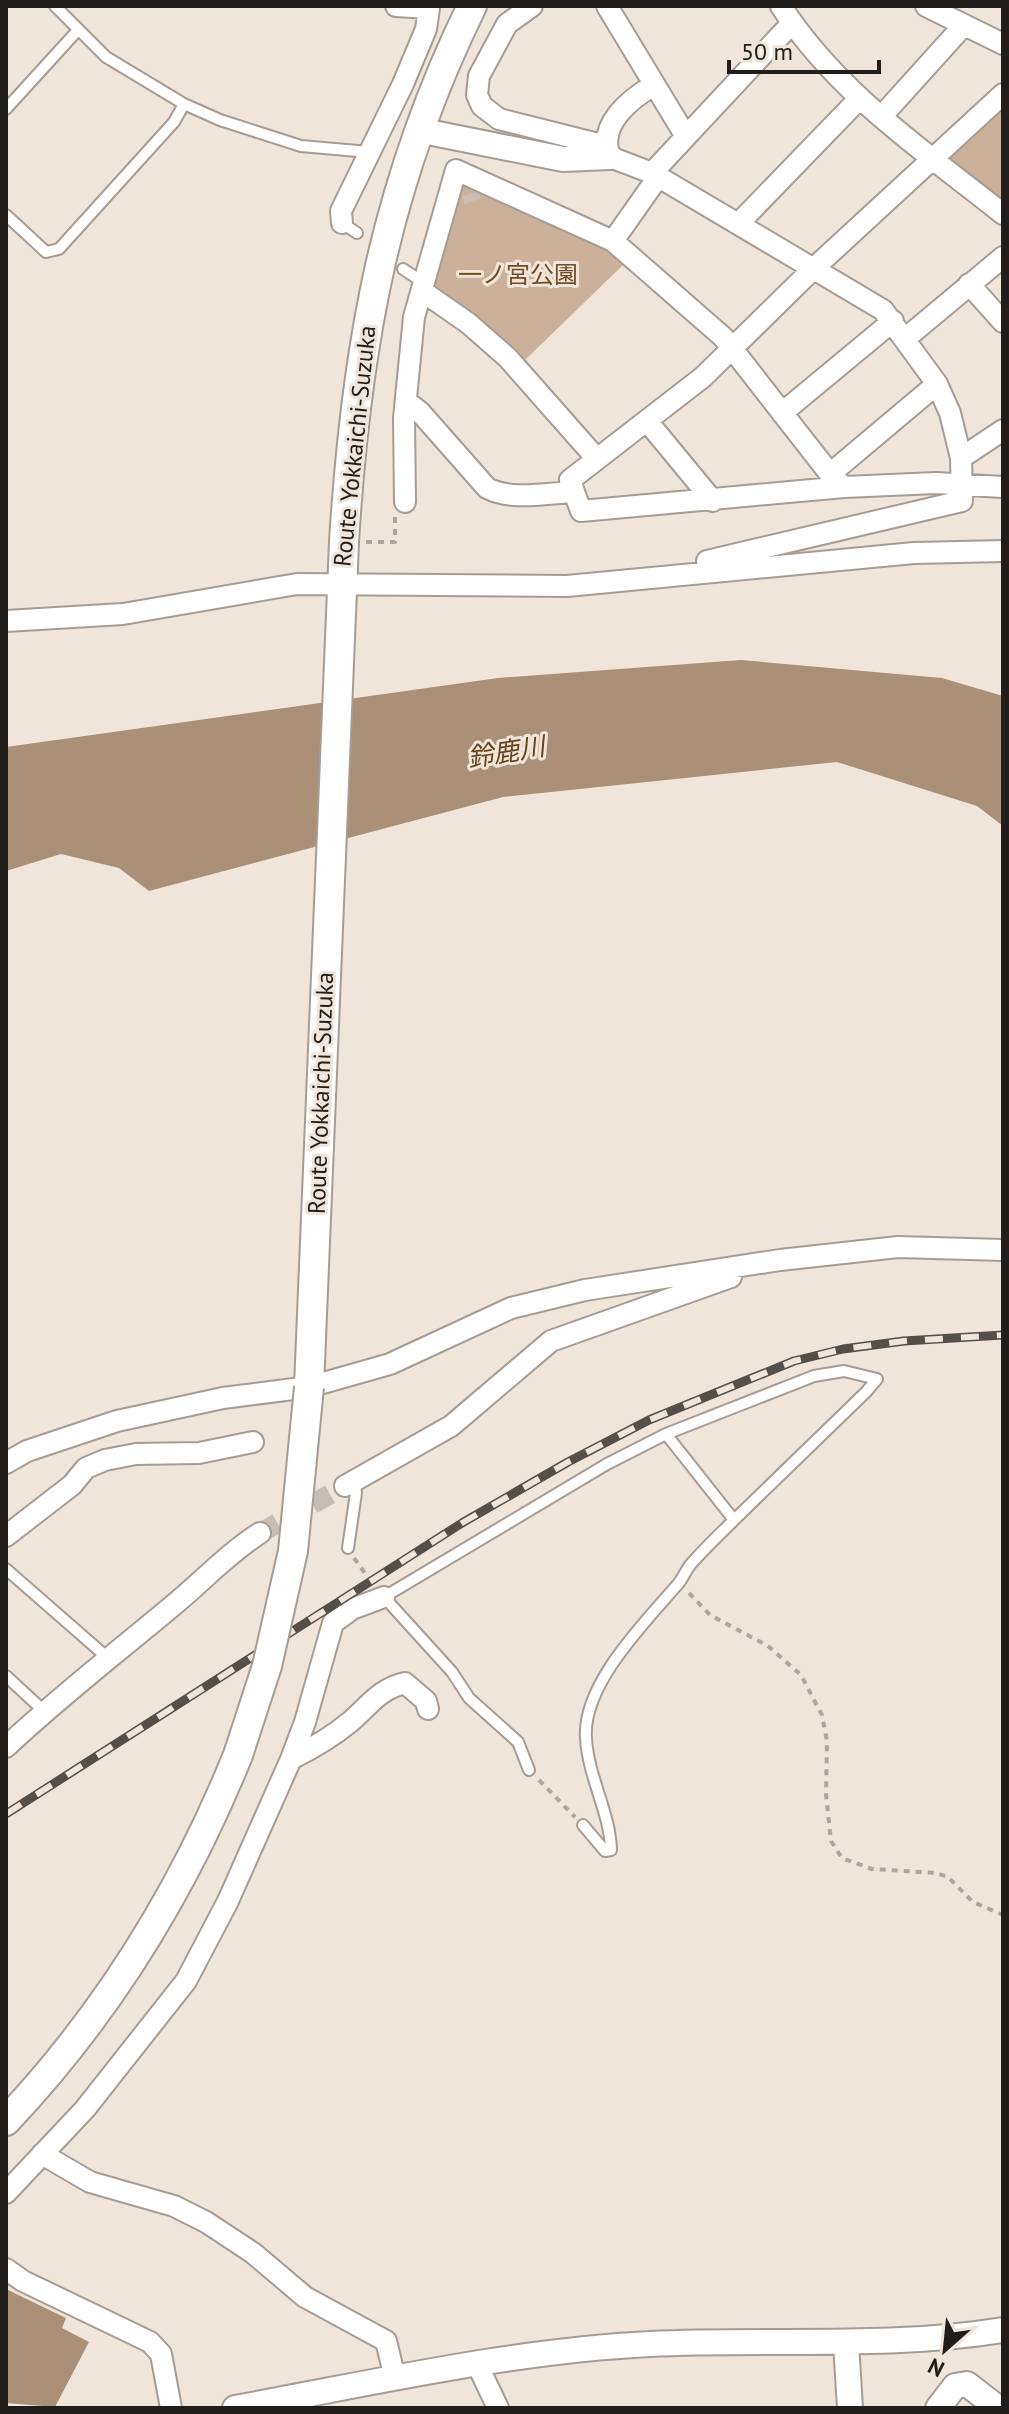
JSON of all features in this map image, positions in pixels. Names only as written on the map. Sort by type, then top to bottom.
[{"type":"main road","name":"Route Yokkaichi-Suzuka","points":[[6,2121],[44,2081],[79,2037],[141,1950],[180,1883],[238,1755],[267,1666],[282,1607],[293,1551],[312,1356],[321,1061],[344,542],[354,415],[368,315],[404,168],[445,61],[472,6]]},
{"type":"street","points":[[350,228],[341,211],[403,84],[426,29],[429,7],[396,6]]},
{"type":"street","points":[[532,6],[507,24],[479,76],[477,95],[482,106],[499,119],[608,151],[739,223],[883,310],[937,384],[950,413],[961,458],[962,501],[641,577]]},
{"type":"street","points":[[607,6],[685,135]]},
{"type":"street","points":[[926,6],[1003,44]]},
{"type":"street","points":[[613,241],[685,135],[786,14],[859,99],[1003,214]]},
{"type":"street","points":[[881,117],[964,25]]},
{"type":"street","points":[[608,151],[609,132],[626,103],[654,85]]},
{"type":"street","points":[[1003,94],[813,269],[703,377],[570,480],[581,511],[713,501],[837,480],[1003,487]]},
{"type":"street","points":[[739,223],[859,99]]},
{"type":"street","points":[[418,130],[563,159],[608,151]]},
{"type":"street","points":[[405,502],[404,418],[414,317],[456,170],[613,241],[723,337],[837,480]]},
{"type":"street","points":[[906,338],[1003,257]]},
{"type":"street","points":[[969,284],[1003,322]]},
{"type":"street","points":[[423,287],[508,358],[597,459]]},
{"type":"street","points":[[782,413],[893,321]]},
{"type":"street","points":[[837,480],[937,384]]},
{"type":"street","points":[[406,401],[420,412],[487,488],[510,495],[574,492]]},
{"type":"street","points":[[647,421],[713,501]]},
{"type":"street","points":[[961,458],[1003,430]]},
{"type":"street","points":[[6,621],[123,614],[297,584],[342,591],[567,586],[914,553],[1003,551]]},
{"type":"street","points":[[6,1463],[27,1451],[117,1421],[223,1398],[309,1387],[390,1364],[511,1308],[585,1290],[780,1260],[898,1247],[1003,1250]]},
{"type":"street","points":[[350,1484],[451,1426],[551,1341],[780,1260]]},
{"type":"street","points":[[6,1536],[72,1485],[86,1468],[105,1460],[136,1454],[199,1453],[253,1442]]},
{"type":"street","points":[[6,1747],[44,1711],[173,1606],[237,1547],[260,1533]]},
{"type":"street","points":[[6,2193],[94,2098],[186,1981],[228,1901],[291,1759],[305,1722],[333,1623],[352,1609],[384,1597]]},
{"type":"street","points":[[291,1759],[348,1724],[388,1687],[405,1683],[426,1701],[428,1709]]},
{"type":"street","points":[[42,2154],[90,2182],[174,2206],[206,2222],[253,2253],[305,2297],[386,2341],[395,2378]]},
{"type":"street","points":[[6,2269],[23,2281],[150,2342],[161,2354],[171,2408]]},
{"type":"street","points":[[235,2408],[528,2354],[653,2343],[846,2343],[1003,2330]]},
{"type":"street","points":[[846,2343],[850,2408]]},
{"type":"street","points":[[477,2364],[498,2408]]},
{"type":"street","points":[[938,2408],[955,2386],[967,2384],[998,2408]]},
{"type":"lane","points":[[55,6],[106,57],[184,104],[220,120],[301,146],[369,152]]},
{"type":"lane","points":[[6,109],[78,30]]},
{"type":"lane","points":[[6,215],[46,252],[59,249],[174,122],[184,104]]},
{"type":"lane","points":[[403,269],[423,287]]},
{"type":"lane","points":[[529,1770],[518,1742],[469,1698],[452,1672],[384,1597],[607,1464],[666,1434],[814,1376],[844,1371],[877,1379],[689,1566],[679,1583],[659,1602],[609,1669],[589,1709],[585,1734],[588,1761],[610,1832],[611,1850],[605,1851],[583,1825]]},
{"type":"lane","points":[[666,1434],[734,1520]]},
{"type":"lane","points":[[348,1548],[356,1493],[350,1484]]},
{"type":"lane","points":[[6,1569],[109,1659]]},
{"type":"lane","points":[[6,1676],[44,1711]]},
{"type":"path","points":[[344,542],[395,542],[395,502],[405,502]]},
{"type":"path","points":[[348,1548],[384,1597]]},
{"type":"path","points":[[679,1583],[710,1615],[768,1646],[801,1675],[822,1715],[827,1741],[826,1794],[831,1841],[842,1858],[872,1869],[936,1873],[948,1877],[973,1902],[1003,1915]]},
{"type":"path","points":[[529,1770],[583,1825]]},
{"type":"green space","points":[[1003,103],[1003,205],[949,161],[949,153]]},
{"type":"green space","name":"一ノ宮公園","points":[[470,184],[610,248],[624,264],[523,362],[432,289],[456,190]]},
{"type":"water","name":"鈴鹿川","points":[[741,660],[942,678],[1003,696],[1003,826],[977,806],[837,762],[503,797],[149,891],[119,868],[61,854],[6,871],[6,747],[498,678]]},
{"type":"water","points":[[6,2289],[66,2318],[62,2328],[89,2342],[55,2407],[6,2403]]},
{"type":"building","points":[[478,192],[481,198],[465,204],[462,196]]},
{"type":"tunnel","points":[[260,1533],[345,1486]]},
{"type":"railway","points":[[6,1814],[462,1523],[649,1420],[794,1361],[843,1349],[904,1341],[1003,1335]]}]
